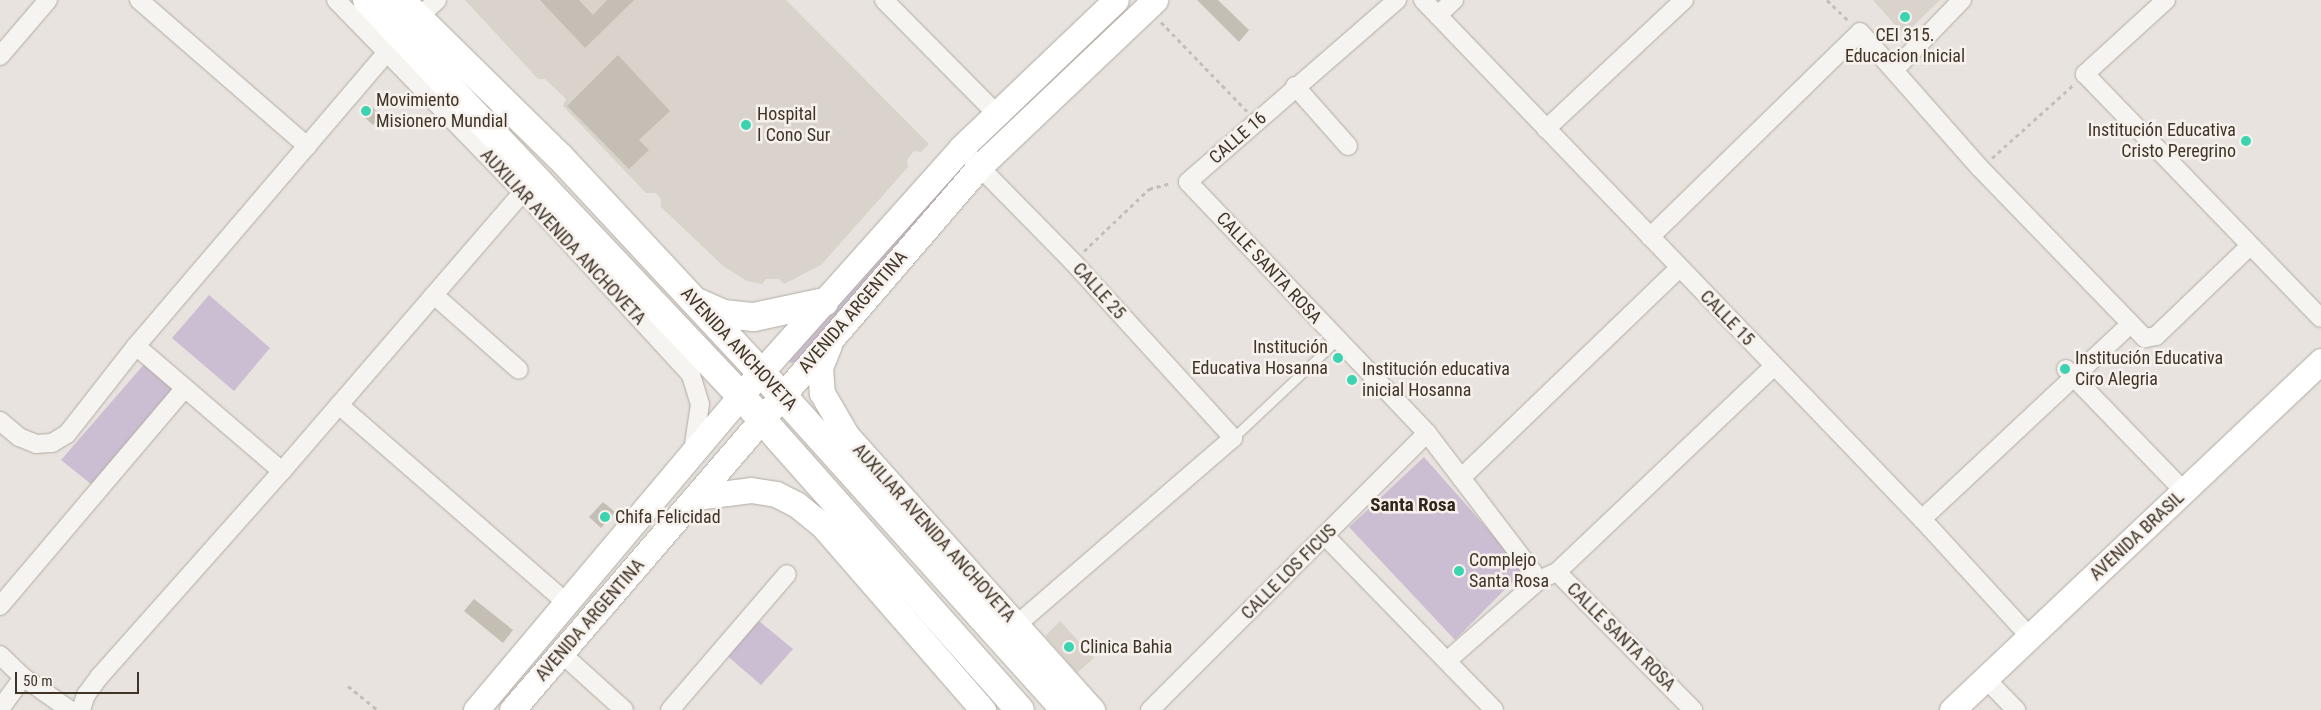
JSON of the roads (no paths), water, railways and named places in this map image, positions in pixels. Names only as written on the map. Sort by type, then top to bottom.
[{"type":"main road","name":"AVENIDA ANCHOVETA","points":[[367,0],[741,396],[1020,710]]},
{"type":"main road","name":"AVENIDA ARGENTINA","points":[[476,710],[761,372],[961,148],[1116,0]]},
{"type":"main road","name":"AVENIDA ARGENTINA","points":[[512,710],[761,418],[979,167],[1151,4]]},
{"type":"main road","name":"AVENIDA ANCHOVETA","points":[[419,6],[781,395],[1009,632],[1064,710]]},
{"type":"main road","points":[[692,299],[724,314],[754,317],[824,302]]},
{"type":"main road","name":"AUXILIAR AVENIDA ANCHOVETA","points":[[831,338],[820,367],[822,394],[847,436],[1009,632],[1092,710]]},
{"type":"main road","name":"AVENIDA BRASIL","points":[[1952,710],[2321,361]]},
{"type":"main road","points":[[695,497],[751,490],[776,494],[796,504],[823,526],[982,710]]},
{"type":"street","points":[[0,56],[48,0]]},
{"type":"street","points":[[139,0],[307,146]]},
{"type":"street","name":"AUXILIAR AVENIDA ANCHOVETA","points":[[336,0],[523,192],[691,375],[700,404],[693,453]]},
{"type":"street","points":[[884,0],[996,114]]},
{"type":"street","name":"CALLE 16","points":[[1188,182],[1258,122],[1295,86],[1397,0]]},
{"type":"street","name":"CALLE 15","points":[[1423,0],[1922,519],[2030,637]]},
{"type":"street","points":[[1438,15],[1454,0]]},
{"type":"street","points":[[1546,129],[1684,0]]},
{"type":"street","points":[[1896,68],[1962,0]]},
{"type":"street","points":[[2166,0],[2085,74],[2321,318]]},
{"type":"street","points":[[1650,237],[1860,32],[1896,68],[1980,168],[2129,325],[2145,338],[2156,336],[2250,246]]},
{"type":"street","points":[[0,421],[19,437],[36,444],[52,443],[68,434],[136,346],[387,52]]},
{"type":"street","points":[[1295,86],[1348,146]]},
{"type":"street","name":"CALLE 25","points":[[961,148],[1073,262],[1233,438]]},
{"type":"street","name":"CALLE SANTA ROSA","points":[[1188,182],[1427,433],[1539,580],[1557,572],[1693,710]]},
{"type":"street","points":[[81,710],[86,695],[100,676],[282,472],[523,192]]},
{"type":"street","points":[[1461,478],[1679,268]]},
{"type":"street","points":[[434,295],[518,370]]},
{"type":"street","points":[[1922,519],[2069,373],[2129,325]]},
{"type":"street","points":[[136,346],[282,472]]},
{"type":"street","points":[[1557,572],[1774,366]]},
{"type":"street","points":[[2069,373],[2184,491]]},
{"type":"street","points":[[0,606],[185,388]]},
{"type":"street","points":[[339,405],[566,602]]},
{"type":"street","name":"CALLE LOS FICUS","points":[[1150,710],[1427,433]]},
{"type":"street","points":[[1009,632],[1233,438]]},
{"type":"street","points":[[1326,536],[1448,660],[1494,710]]},
{"type":"street","points":[[670,710],[787,574]]},
{"type":"street","points":[[1448,660],[1539,580]]},
{"type":"street","points":[[561,653],[624,710]]},
{"type":"street","points":[[0,655],[23,677],[70,710]]},
{"type":"street","points":[[0,709],[23,677]]},
{"type":"street","points":[[1985,678],[2016,710]]},
{"type":"lane","points":[[1233,438],[1337,340]]},
{"type":"place","name":"CEI 315. Educacion Inicial","points":[[1905,17]]},
{"type":"place","name":"Movimiento Misionero Mundial","points":[[366,111]]},
{"type":"place","name":"Hospital I Cono Sur","points":[[746,125]]},
{"type":"place","name":"Institución Educativa Cristo Peregrino","points":[[2246,141]]},
{"type":"place","name":"Institución Educativa Hosanna","points":[[1338,358]]},
{"type":"place","name":"Institución Educativa Ciro Alegria","points":[[2065,369]]},
{"type":"place","name":"Institución educativa inicial Hosanna","points":[[1352,380]]},
{"type":"place","name":"Chifa Felicidad","points":[[605,517]]},
{"type":"place","name":"Complejo Santa Rosa","points":[[1459,571]]},
{"type":"place","name":"Clinica Bahia","points":[[1069,647]]},
{"type":"district","name":"Santa Rosa","points":[[1413,505]]}]
